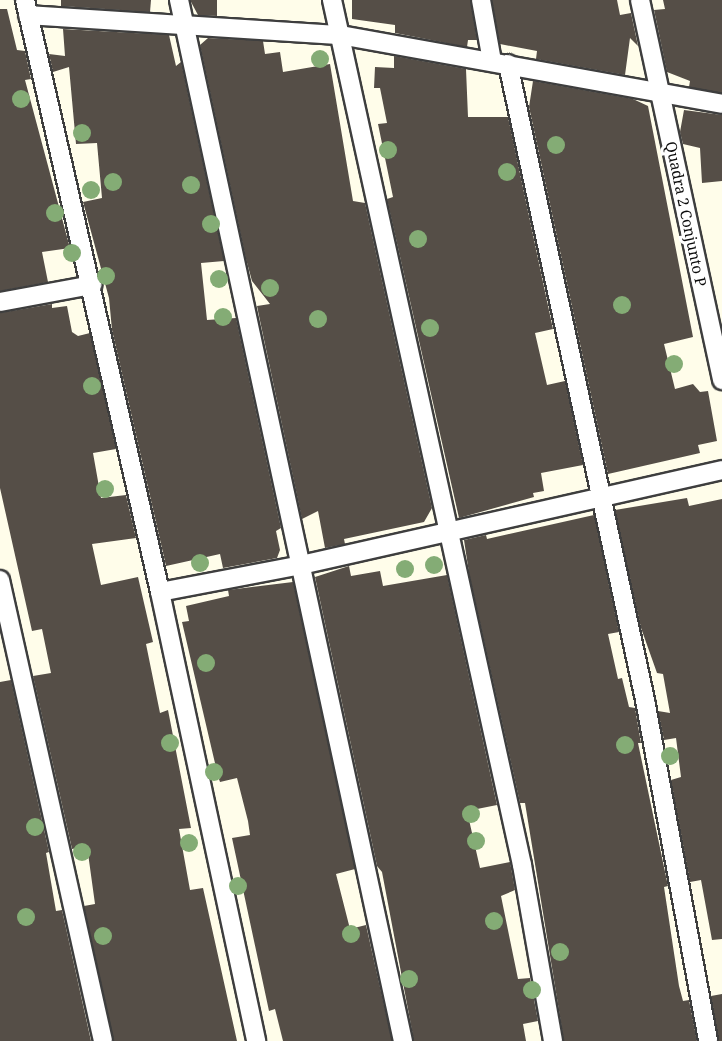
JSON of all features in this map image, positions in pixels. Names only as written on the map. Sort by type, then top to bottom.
[{"type":"street","points":[[179,0],[403,1041]]},
{"type":"street","points":[[332,0],[522,865],[553,1041]]},
{"type":"street","points":[[481,0],[500,63],[645,700],[708,1041]]},
{"type":"street","name":"Quadra 2 Conjunto P","points":[[640,0],[715,318],[722,380]]},
{"type":"street","points":[[256,1041],[92,285],[27,8],[185,24],[340,34],[722,104]]},
{"type":"street","points":[[0,302],[92,285]]},
{"type":"street","points":[[160,592],[301,565],[722,470]]},
{"type":"street","points":[[0,580],[103,1041]]},
{"type":"building","points":[[61,0],[151,0],[150,12],[61,6]]},
{"type":"building","points":[[190,0],[217,0],[217,16],[198,15]]},
{"type":"building","points":[[352,0],[470,0],[477,40],[468,40],[467,47],[395,33],[395,25],[352,19]]},
{"type":"building","points":[[492,0],[617,0],[620,15],[631,13],[638,46],[630,38],[625,75],[536,59],[537,51],[500,44]]},
{"type":"building","points":[[663,0],[722,0],[722,93],[689,87],[690,81],[667,72],[654,10],[665,9]]},
{"type":"building","points":[[0,9],[7,9],[17,50],[25,51],[31,79],[25,80],[70,248],[42,252],[48,282],[0,291]]},
{"type":"building","points":[[63,29],[169,35],[176,66],[181,62],[224,261],[201,263],[207,320],[236,318],[281,528],[276,531],[280,550],[277,558],[223,568],[220,554],[166,566],[112,330],[109,298],[83,202],[102,198],[97,143],[76,144],[69,67],[53,72],[49,54],[65,56]]},
{"type":"building","points":[[208,38],[263,41],[265,54],[280,52],[283,72],[330,64],[353,201],[365,203],[432,508],[424,522],[344,539],[345,544],[325,548],[318,511],[302,519],[257,306],[270,304],[252,281],[246,259],[200,45]]},
{"type":"building","points":[[394,56],[466,69],[468,117],[508,117],[553,329],[535,333],[547,385],[565,381],[583,465],[541,473],[544,491],[533,493],[534,497],[459,518],[387,199],[393,197],[378,124],[387,123],[380,88],[374,88],[375,67],[394,68]]},
{"type":"building","points":[[533,81],[633,99],[648,106],[693,337],[664,344],[675,389],[693,384],[700,392],[708,391],[717,441],[698,445],[700,453],[608,474],[529,107]]},
{"type":"building","points":[[684,110],[722,115],[722,181],[702,183],[700,148],[683,144],[680,132]]},
{"type":"building","points":[[52,304],[52,308],[67,306],[72,332],[78,336],[90,333],[116,449],[93,453],[101,498],[126,495],[136,538],[92,544],[101,585],[138,577],[153,642],[146,644],[160,713],[168,710],[191,828],[179,829],[190,890],[203,888],[237,1041],[114,1041],[84,906],[95,904],[87,846],[72,849],[33,676],[51,673],[42,629],[32,631],[0,488],[0,313]]},
{"type":"building","points":[[687,498],[689,506],[722,499],[722,939],[712,940],[701,880],[690,882],[671,780],[681,777],[676,738],[664,740],[658,711],[670,713],[663,674],[657,673],[641,628],[615,510]]},
{"type":"building","points":[[594,515],[619,632],[608,634],[618,679],[622,678],[629,707],[635,708],[641,743],[638,743],[668,886],[664,887],[679,986],[683,1001],[689,1000],[697,1041],[564,1041],[525,803],[520,803],[469,573],[464,540],[486,535],[487,539]]},
{"type":"building","points":[[349,566],[351,576],[380,571],[383,586],[447,575],[497,805],[467,811],[480,868],[510,862],[515,890],[501,896],[518,979],[530,978],[538,1021],[523,1024],[526,1041],[414,1041],[382,872],[377,866],[315,577]]},
{"type":"building","points":[[293,582],[355,869],[336,874],[350,929],[366,925],[392,1041],[283,1041],[275,1009],[269,1011],[232,838],[250,835],[248,821],[237,778],[220,782],[218,776],[182,622],[189,621],[186,606],[229,596],[228,590]]},
{"type":"building","points":[[11,680],[49,852],[46,853],[56,911],[62,910],[91,1041],[0,1041],[0,682]]},
{"type":"building","points":[[722,994],[722,1041],[719,1041],[711,996]]}]
